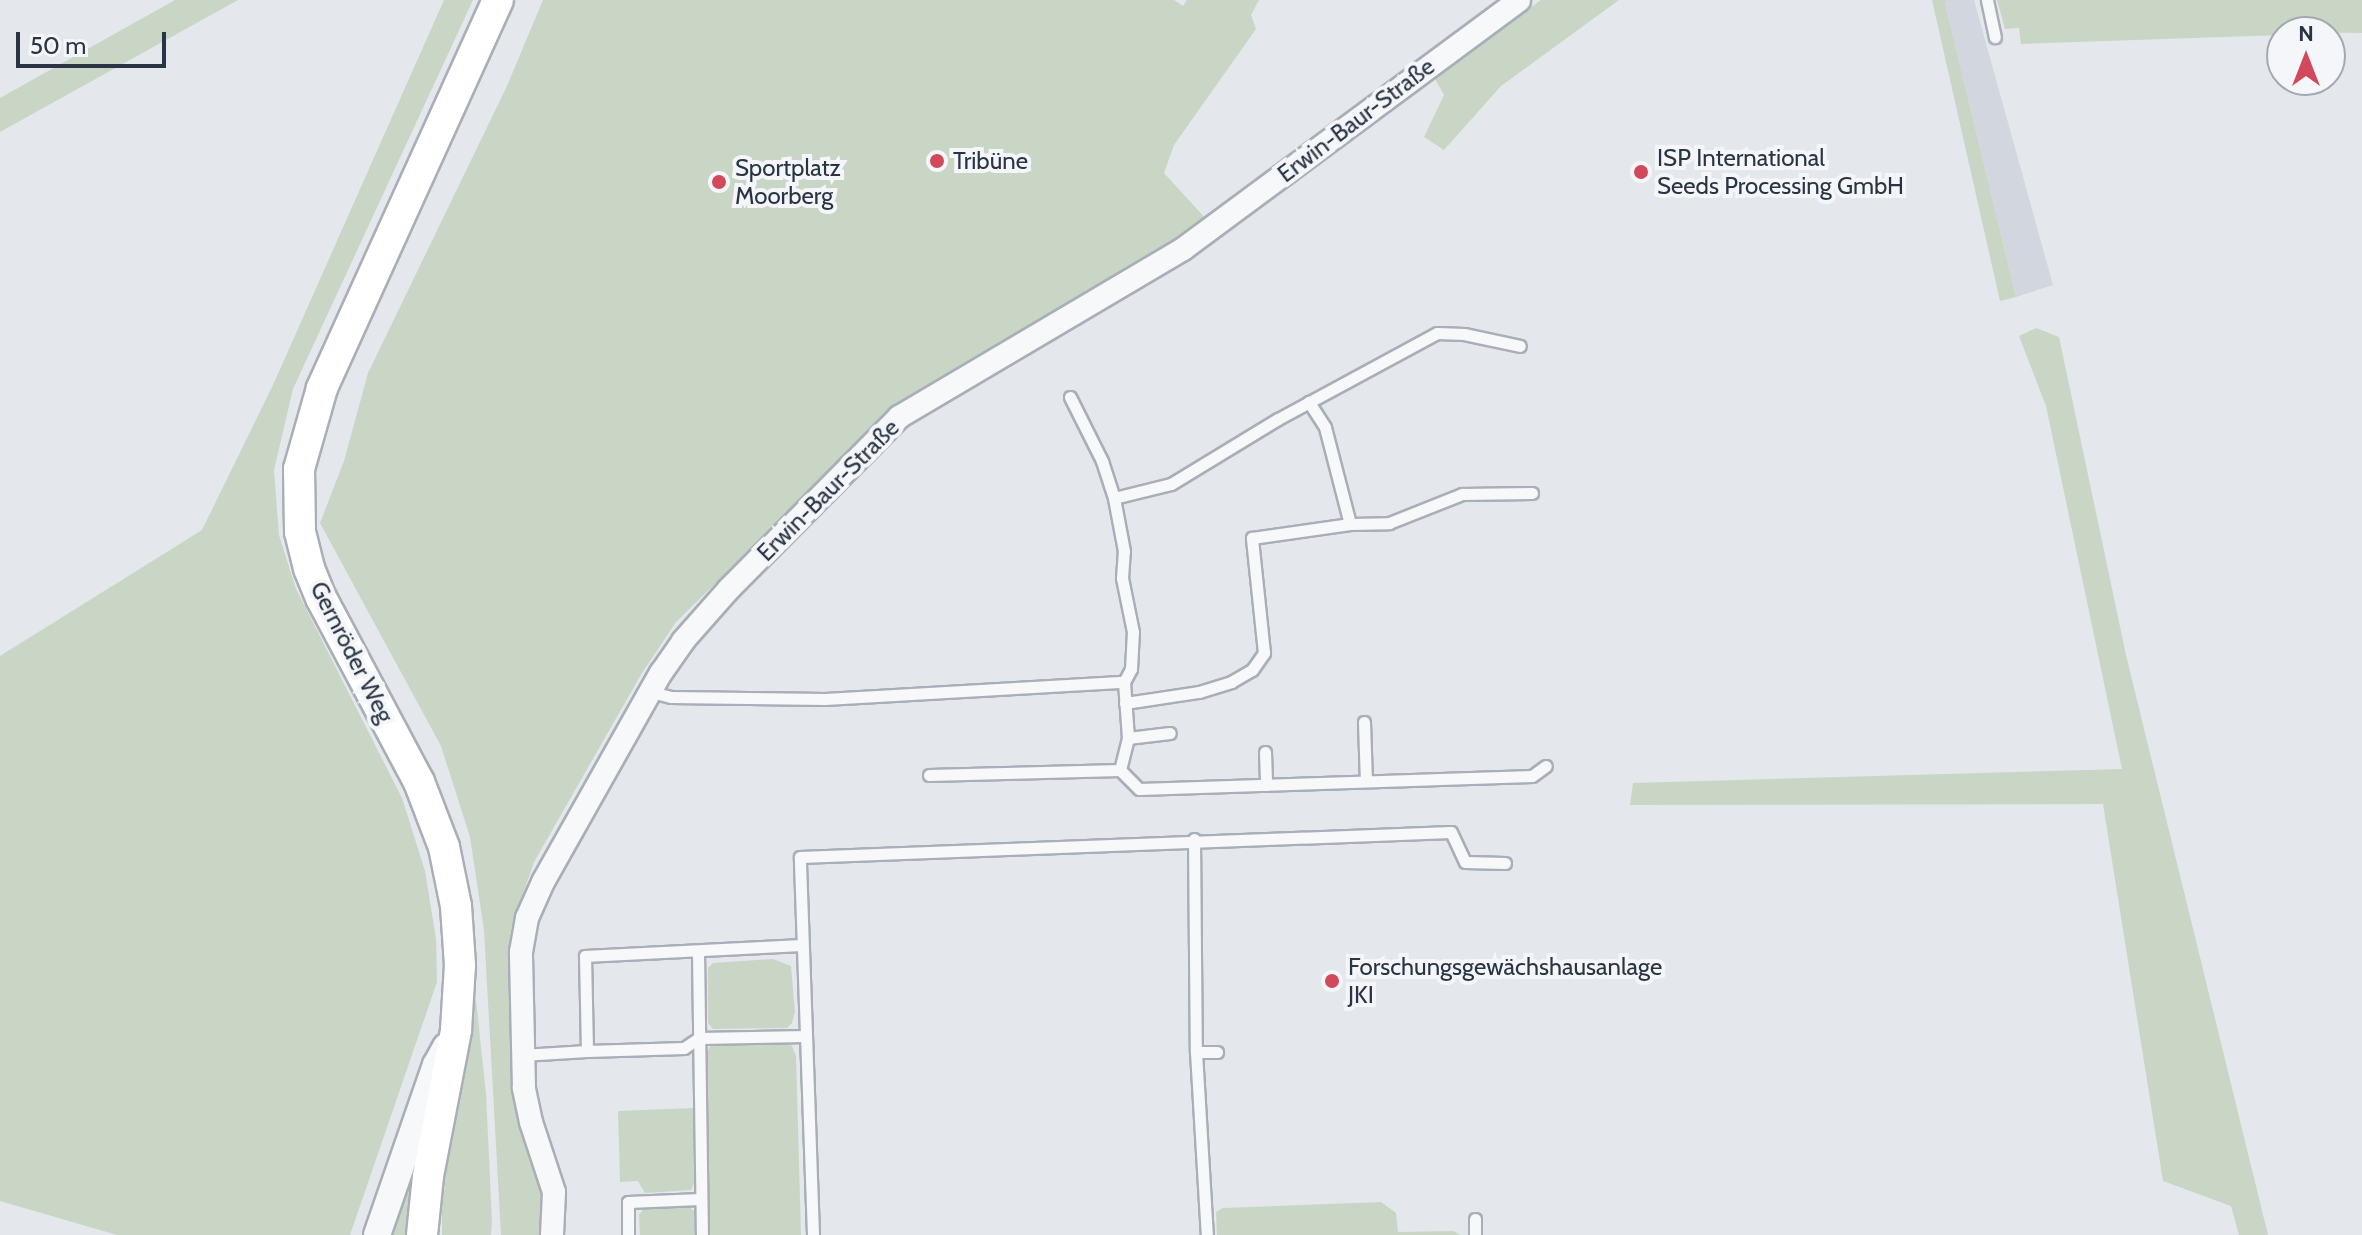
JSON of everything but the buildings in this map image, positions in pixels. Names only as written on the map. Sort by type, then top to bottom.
[{"type":"main road","name":"Gernröder Weg","points":[[422,1235],[428,1176],[456,1030],[459,936],[444,847],[419,782],[321,598],[300,532],[297,501],[299,469],[322,388],[498,0]]},
{"type":"street","name":"Erwin-Baur-Straße","points":[[552,1235],[554,1192],[531,1122],[522,1055],[521,952],[527,918],[651,692],[683,641],[729,589],[899,417],[1183,249],[1519,0]]},
{"type":"street","points":[[377,1235],[436,1065],[456,1030]]},
{"type":"lane","points":[[1987,0],[1995,37]]},
{"type":"lane","points":[[1114,498],[1171,484],[1309,402],[1437,333],[1464,334],[1520,346]]},
{"type":"lane","points":[[1070,397],[1102,461],[1114,498],[1124,551],[1122,578],[1133,632],[1131,669],[1124,682],[1128,738],[1120,770]]},
{"type":"lane","points":[[1309,402],[1325,427],[1343,483],[1350,524]]},
{"type":"lane","points":[[1125,703],[1199,692],[1231,682],[1252,670],[1264,653],[1252,538],[1350,524],[1389,523],[1462,494],[1532,493]]},
{"type":"lane","points":[[651,692],[671,697],[825,699],[1124,682]]},
{"type":"lane","points":[[1364,722],[1366,781]]},
{"type":"lane","points":[[1128,738],[1170,733]]},
{"type":"lane","points":[[1265,752],[1266,785]]},
{"type":"lane","points":[[929,775],[1120,770],[1139,789],[1532,776],[1546,766]]},
{"type":"lane","points":[[813,1235],[800,857],[1194,839],[1451,832],[1465,862],[1505,863]]},
{"type":"lane","points":[[1194,839],[1196,1052],[1207,1235]]},
{"type":"lane","points":[[587,1051],[585,956],[801,945]]},
{"type":"lane","points":[[698,952],[702,1235]]},
{"type":"lane","points":[[522,1055],[684,1048],[699,1038],[806,1036]]},
{"type":"lane","points":[[1196,1052],[1217,1052]]},
{"type":"lane","points":[[628,1235],[628,1202],[700,1199]]},
{"type":"lane","points":[[1475,1219],[1475,1235]]},
{"type":"shaded area","points":[[1949,0],[1974,0],[2053,285],[2016,297],[1945,3]]},
{"type":"green space","points":[[175,0],[238,0],[0,132],[0,98]]},
{"type":"green space","points":[[444,0],[473,0],[293,389],[274,470],[279,535],[296,589],[402,798],[425,871],[436,939],[437,982],[350,1235],[117,1235],[0,1201],[0,656],[202,530],[273,385]]},
{"type":"green space","points":[[543,0],[1174,0],[1183,6],[1187,0],[1259,0],[1251,15],[1256,29],[1174,145],[1164,173],[1206,219],[880,422],[676,622],[642,673],[534,862],[511,929],[510,1019],[516,1088],[546,1200],[542,1235],[501,1235],[484,930],[470,837],[441,746],[320,523],[344,461],[368,373],[507,86]]},
{"type":"green space","points":[[1541,0],[1619,0],[1501,86],[1444,150],[1424,137],[1444,95],[1434,77]]},
{"type":"green space","points":[[1932,0],[1949,0],[1945,3],[2016,297],[2000,301]]},
{"type":"green space","points":[[1997,0],[2362,0],[2362,33],[2346,33],[2346,16],[2266,16],[2266,36],[2021,44],[2019,28],[2005,29]]},
{"type":"green space","points":[[2036,328],[2059,337],[2126,655],[2268,1235],[2239,1235],[2231,1206],[2163,1181],[2103,804],[1630,805],[1633,783],[2122,769],[2046,406],[2019,336]]},
{"type":"green space","points":[[773,959],[791,966],[795,1012],[792,1023],[787,1028],[713,1029],[708,1023],[708,968],[713,963]]},
{"type":"green space","points":[[472,962],[486,1094],[491,1235],[442,1235],[442,1189],[465,1063]]},
{"type":"green space","points":[[784,1041],[792,1046],[796,1056],[801,1235],[709,1235],[706,1054],[711,1045]]},
{"type":"green space","points":[[432,1108],[409,1235],[387,1235]]},
{"type":"green space","points":[[693,1108],[694,1183],[691,1190],[645,1193],[638,1181],[620,1182],[618,1111]]},
{"type":"green space","points":[[1381,1202],[1396,1213],[1398,1232],[1454,1231],[1460,1235],[1217,1235],[1216,1212],[1223,1208]]},
{"type":"green space","points":[[685,1203],[695,1212],[695,1235],[640,1235],[639,1215],[644,1208]]},
{"type":"place","name":"Tribüne","points":[[937,161]]},
{"type":"place","name":"ISP International Seeds Processing GmbH","points":[[1641,172]]},
{"type":"place","name":"Sportplatz Moorberg","points":[[719,182]]},
{"type":"place","name":"Forschungsgewächshausanlage JKI","points":[[1332,981]]}]
